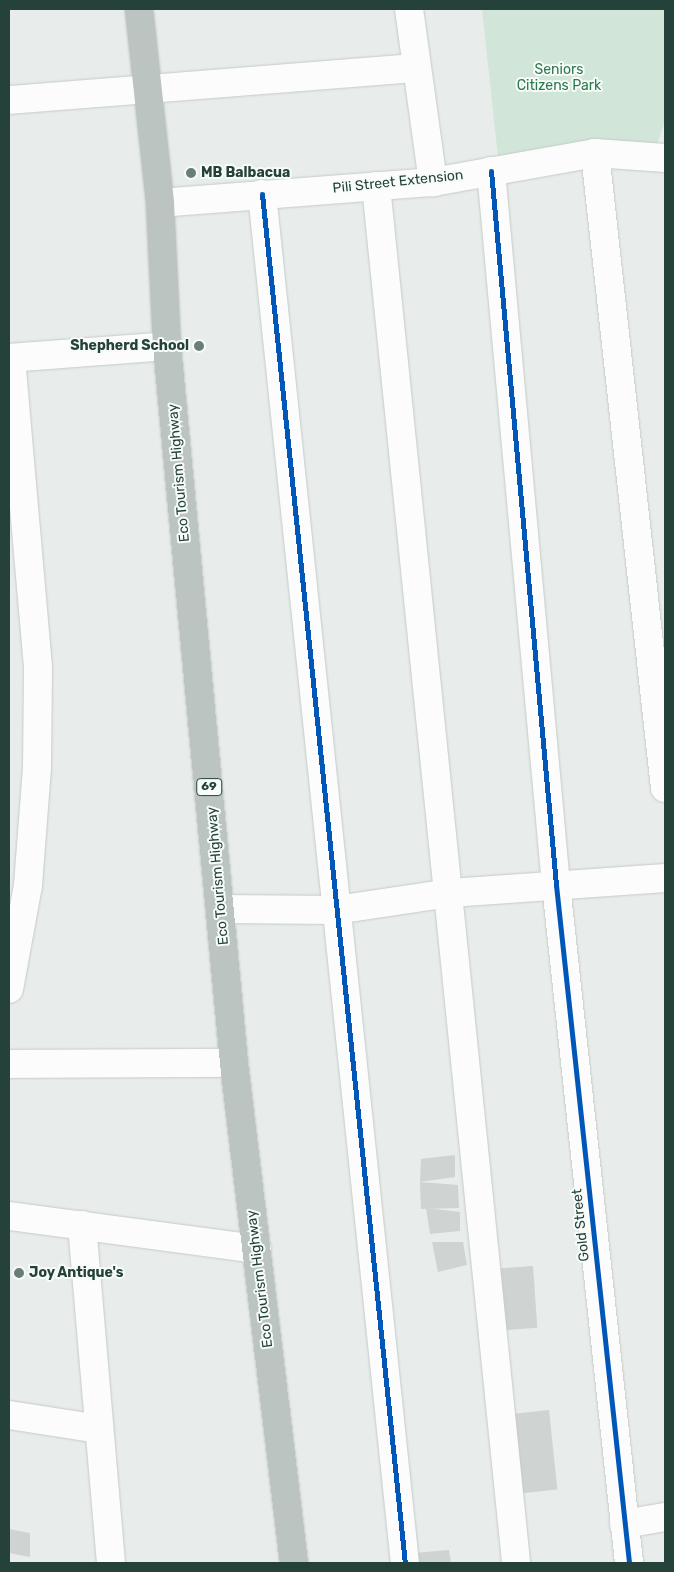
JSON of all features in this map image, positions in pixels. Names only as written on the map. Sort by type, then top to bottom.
[{"type":"highway","name":"Eco Tourism Highway","points":[[139,9],[160,203],[167,346],[234,1063],[294,1563]]},
{"type":"street","points":[[409,9],[433,182]]},
{"type":"street","points":[[9,100],[417,68]]},
{"type":"street","points":[[595,153],[665,788]]},
{"type":"street","name":"Pili Street Extension","points":[[160,203],[433,182],[595,153],[665,158]]},
{"type":"street","name":"Gold Street","points":[[492,171],[556,885],[628,1563]]},
{"type":"street","points":[[376,186],[450,893],[516,1563]]},
{"type":"street","points":[[262,194],[405,1563]]},
{"type":"street","points":[[9,989],[28,885],[38,766],[38,667],[10,358],[167,346]]},
{"type":"street","points":[[221,909],[336,910],[450,893],[665,878]]},
{"type":"street","points":[[9,1064],[234,1063]]},
{"type":"street","points":[[9,1216],[257,1249]]},
{"type":"street","points":[[82,1226],[111,1563]]},
{"type":"street","points":[[9,1415],[99,1429]]},
{"type":"street","points":[[624,1524],[665,1517]]},
{"type":"green space","name":"Seniors Citizens Park","points":[[482,9],[665,9],[665,121],[656,147],[498,158]]},
{"type":"building","points":[[455,1155],[455,1177],[420,1182],[421,1159]]},
{"type":"building","points":[[420,1182],[458,1185],[459,1208],[421,1209]]},
{"type":"building","points":[[426,1208],[460,1212],[460,1231],[430,1234]]},
{"type":"building","points":[[432,1242],[463,1242],[467,1265],[438,1272]]},
{"type":"building","points":[[533,1266],[537,1328],[500,1330],[496,1269]]},
{"type":"building","points":[[549,1410],[557,1490],[523,1493],[514,1414]]},
{"type":"building","points":[[9,1529],[30,1533],[30,1557],[9,1553]]},
{"type":"building","points":[[449,1550],[451,1563],[416,1563],[414,1553]]},
{"type":"cycle path","points":[[491,171],[556,885],[629,1563]]},
{"type":"cycle path","points":[[262,194],[405,1563]]},
{"type":"place","name":"MB Balbacua","points":[[191,173]]},
{"type":"place","name":"Shepherd School","points":[[199,346]]},
{"type":"place","name":"Joy Antique's","points":[[19,1273]]}]
